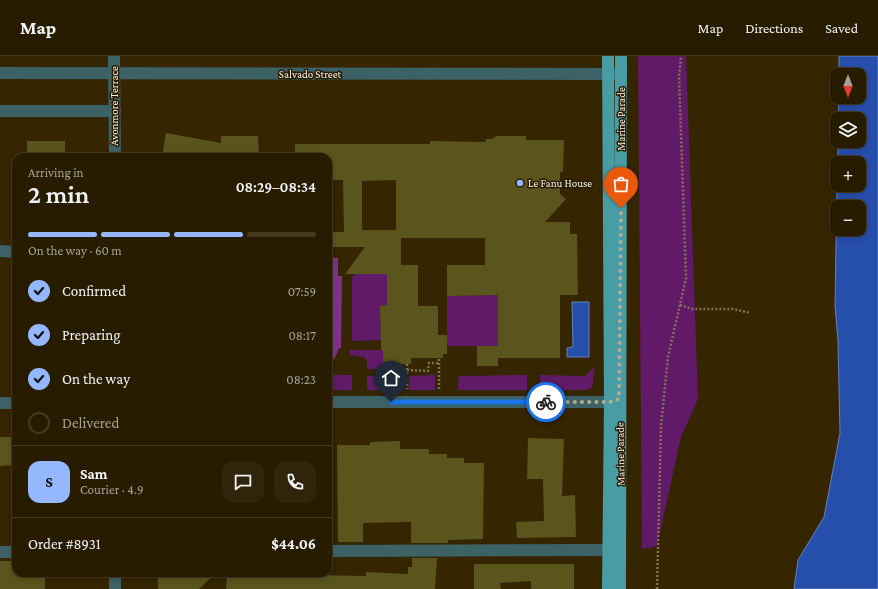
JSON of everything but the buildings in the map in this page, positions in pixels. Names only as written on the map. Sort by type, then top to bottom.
[{"type":"main road","name":"Marine Parade","points":[[608,56],[614,400],[620,589]]},
{"type":"main road","name":"Marine Parade","points":[[608,589],[614,400],[621,56]]},
{"type":"street","name":"Avonmore Terrace","points":[[114,56],[115,153]]},
{"type":"street","name":"Salvado Street","points":[[0,73],[621,74]]},
{"type":"street","points":[[0,111],[115,111]]},
{"type":"street","points":[[0,252],[12,252]]},
{"type":"street","points":[[332,402],[614,400]]},
{"type":"street","points":[[0,403],[12,403]]},
{"type":"street","points":[[332,551],[609,550]]},
{"type":"street","points":[[0,552],[12,552]]},
{"type":"street","points":[[115,577],[115,589]]},
{"type":"path","points":[[657,589],[661,426],[668,357],[686,278],[679,76],[681,56]]},
{"type":"path","points":[[680,305],[692,310],[733,309],[751,313]]},
{"type":"path","points":[[439,358],[439,393]]},
{"type":"path","points":[[407,370],[428,370],[429,363],[438,363]]},
{"type":"path","points":[[407,364],[407,393]]},
{"type":"shaded area","points":[[638,56],[686,56],[698,399],[681,437],[657,546],[642,549]]},
{"type":"shaded area","points":[[332,257],[338,258],[338,276],[342,276],[341,348],[339,348],[335,358],[332,360]]},
{"type":"shaded area","points":[[356,274],[387,274],[387,305],[380,306],[381,340],[352,341],[352,277]]},
{"type":"shaded area","points":[[498,295],[498,346],[447,346],[447,296]]},
{"type":"shaded area","points":[[350,350],[383,350],[383,364],[403,364],[402,370],[367,369],[367,362],[364,357],[349,355]]},
{"type":"shaded area","points":[[595,366],[592,388],[584,390],[540,390],[540,375],[585,376]]},
{"type":"shaded area","points":[[459,372],[460,376],[527,375],[527,390],[458,390]]},
{"type":"shaded area","points":[[332,375],[352,375],[352,390],[332,390]]},
{"type":"shaded area","points":[[435,375],[435,390],[409,390],[409,376]]},
{"type":"shaded area","points":[[367,376],[405,376],[405,390],[367,390]]},
{"type":"water","points":[[839,56],[878,56],[878,589],[794,589],[798,560],[824,517],[840,433],[838,341],[835,306],[836,236],[866,236],[866,200],[837,200],[837,192],[866,192],[866,156],[838,156],[838,148],[866,148],[866,112],[838,112],[839,104],[866,104],[866,68],[839,68]]},
{"type":"water","points":[[572,302],[589,302],[589,357],[567,357],[567,348],[573,347]]},
{"type":"way so far","points":[[546,402],[610,402],[619,399],[621,208]]},
{"type":"place","name":"Le Fanu House","points":[[520,183]]},
{"type":"route","points":[[391,402],[546,402]]}]
